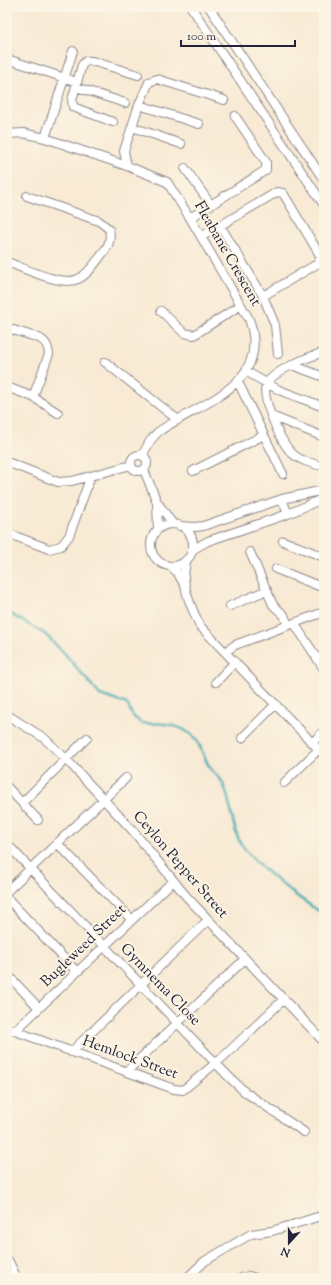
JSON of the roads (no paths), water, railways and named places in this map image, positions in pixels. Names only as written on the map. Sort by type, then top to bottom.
[{"type":"street","points":[[191,7],[324,205]]},
{"type":"street","points":[[209,7],[324,180]]},
{"type":"street","points":[[45,138],[73,51]]},
{"type":"street","points":[[7,59],[64,78],[76,85],[125,103]]},
{"type":"street","points":[[114,122],[73,106],[72,100],[82,65],[89,61],[138,75]]},
{"type":"street","points":[[127,166],[124,151],[146,85],[152,80],[158,79],[224,100]]},
{"type":"street","points":[[139,105],[199,124]]},
{"type":"street","points":[[190,218],[266,170],[266,162],[235,116]]},
{"type":"street","points":[[132,127],[181,144]]},
{"type":"street","name":"Fleabane Crescent","points":[[7,134],[23,133],[45,138],[127,166],[166,182],[190,218],[249,320],[254,335],[254,354],[247,372],[238,382],[154,435],[142,456]]},
{"type":"street","points":[[185,168],[211,205]]},
{"type":"street","points":[[201,237],[221,227],[279,192],[284,195],[323,260],[263,296]]},
{"type":"street","points":[[7,262],[59,280],[73,281],[84,276],[107,248],[110,242],[109,230],[99,222],[27,196]]},
{"type":"street","points":[[221,227],[263,296],[275,325],[278,354]]},
{"type":"street","points":[[161,311],[184,333],[194,334],[241,305]]},
{"type":"street","points":[[7,328],[39,338],[47,345],[49,354],[33,397]]},
{"type":"street","points":[[324,353],[292,365],[275,375],[267,384],[265,397],[271,416],[291,453],[324,466]]},
{"type":"street","points":[[105,362],[178,420]]},
{"type":"street","points":[[292,365],[324,377]]},
{"type":"street","points":[[247,372],[267,384],[324,407]]},
{"type":"street","points":[[238,382],[283,474]]},
{"type":"street","points":[[7,387],[33,397],[58,413]]},
{"type":"street","points":[[271,416],[324,437]]},
{"type":"street","points":[[193,471],[264,435]]},
{"type":"street","points":[[131,465],[131,462],[135,456],[142,456],[146,462],[144,470],[157,502],[177,525],[189,533],[193,544],[192,550],[186,560],[181,564],[170,566]]},
{"type":"street","points":[[7,462],[58,482],[91,476],[131,465]]},
{"type":"street","points":[[131,465],[136,471],[144,470]]},
{"type":"street","points":[[7,533],[50,549],[61,546],[69,536],[91,476]]},
{"type":"street","points":[[186,589],[181,578],[170,566],[158,560],[151,548],[154,535],[158,529],[165,525],[195,527],[203,526],[282,499],[324,490]]},
{"type":"street","points":[[192,550],[208,541],[288,514],[324,498]]},
{"type":"street","points":[[282,499],[288,514]]},
{"type":"street","points":[[157,502],[158,529]]},
{"type":"street","points":[[283,541],[324,557]]},
{"type":"street","points":[[250,552],[274,607],[284,614],[324,669]]},
{"type":"street","points":[[186,560],[184,578],[186,589],[192,609],[200,626],[322,752],[284,783]]},
{"type":"street","points":[[276,569],[324,588]]},
{"type":"street","points":[[230,606],[266,590]]},
{"type":"street","points":[[225,652],[235,645],[324,612]]},
{"type":"street","points":[[216,682],[235,662]]},
{"type":"street","points":[[242,738],[276,704]]},
{"type":"street","name":"Ceylon Pepper Street","points":[[7,715],[44,738],[66,759],[134,832],[173,881],[208,920],[324,1042]]},
{"type":"street","points":[[313,742],[324,731]]},
{"type":"street","points":[[22,803],[87,738]]},
{"type":"street","points":[[7,891],[126,778]]},
{"type":"street","points":[[7,787],[38,820]]},
{"type":"street","points":[[56,843],[132,920]]},
{"type":"street","name":"Gymnema Close","points":[[7,844],[216,1064],[245,1092],[304,1132]]},
{"type":"street","name":"Bugleweed Street","points":[[11,1030],[39,1008],[173,881]]},
{"type":"street","points":[[7,898],[77,972]]},
{"type":"street","points":[[71,1052],[208,920]]},
{"type":"street","points":[[126,1072],[245,959]]},
{"type":"street","points":[[7,974],[39,1008]]},
{"type":"street","name":"Hemlock Street","points":[[11,1030],[174,1089],[183,1090],[216,1064],[284,999]]},
{"type":"street","points":[[188,1278],[205,1261],[251,1234],[272,1231],[324,1215]]},
{"type":"street","points":[[7,1261],[15,1278]]},
{"type":"street","points":[[241,1278],[246,1276],[256,1278]]},
{"type":"waterway","points":[[7,612],[45,634],[65,654],[100,695],[127,704],[133,716],[141,723],[170,725],[183,729],[195,738],[210,768],[221,780],[225,788],[236,833],[245,849],[277,881],[324,914]]}]
